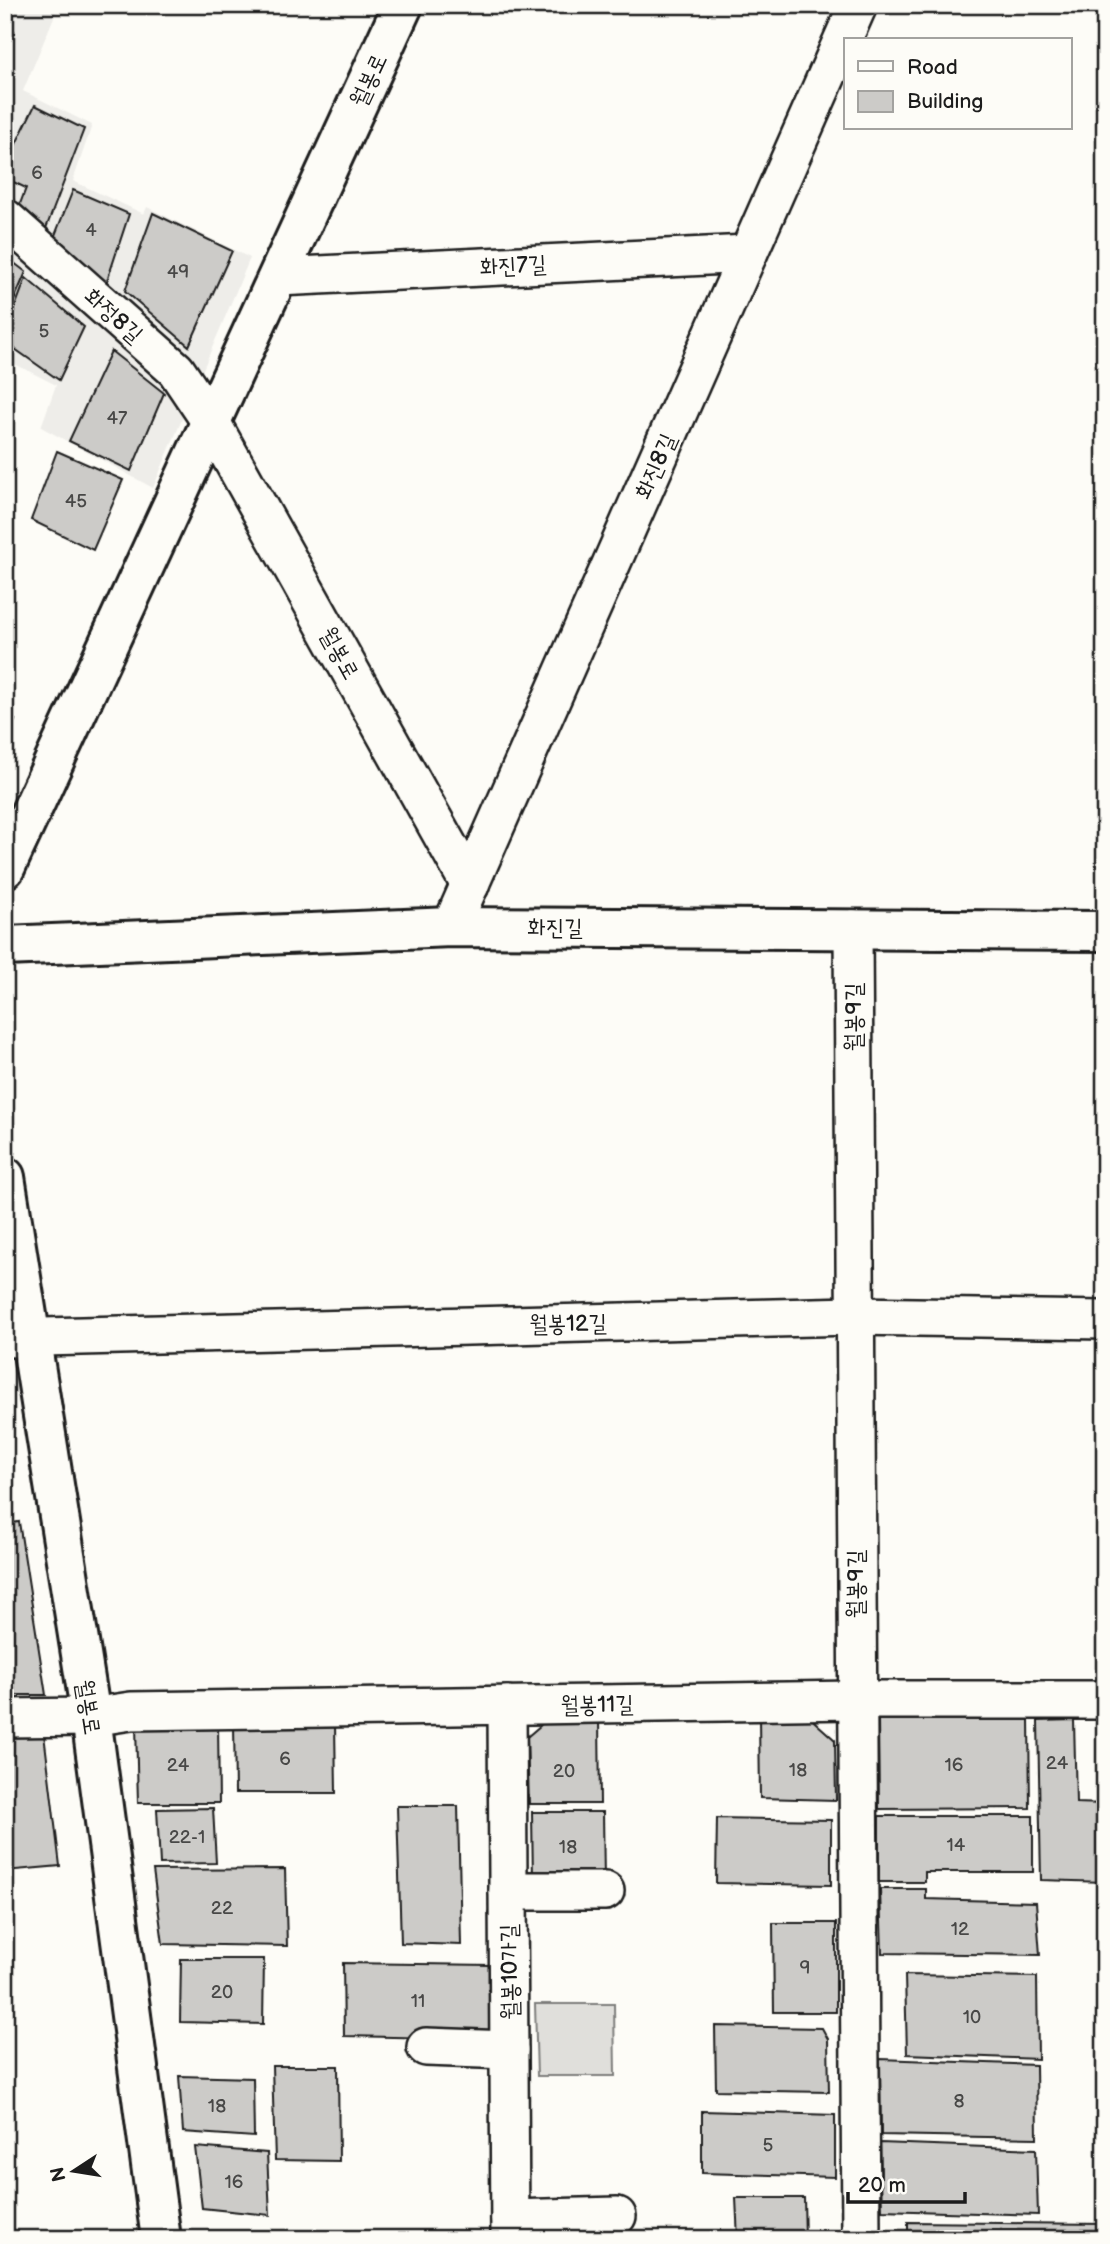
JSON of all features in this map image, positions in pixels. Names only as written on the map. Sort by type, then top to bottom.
[{"type":"street","name":"월봉로","points":[[5,868],[403,5]]},
{"type":"street","name":"화진8길","points":[[452,927],[858,5]]},
{"type":"street","name":"화정8길","points":[[5,218],[176,370],[211,422]]},
{"type":"street","name":"화진7길","points":[[278,277],[748,254]]},
{"type":"street","name":"월봉로","points":[[211,422],[470,885]]},
{"type":"street","name":"화진길","points":[[5,946],[452,927],[1105,931]]},
{"type":"street","name":"월봉9길","points":[[853,929],[855,1700],[861,2239]]},
{"type":"street","name":"월봉로","points":[[5,1177],[18,1338],[91,1717],[161,2239]]},
{"type":"street","name":"월봉12길","points":[[18,1338],[82,1334],[853,1316],[1105,1320]]},
{"type":"street","name":"월봉11길","points":[[5,1717],[91,1717],[131,1711],[507,1705],[1105,1700]]},
{"type":"street","name":"월봉10가길","points":[[507,1705],[510,2229]]},
{"type":"street","points":[[508,1891],[604,1891]]},
{"type":"street","points":[[426,2047],[509,2050]]},
{"type":"street","points":[[510,2229],[617,2216]]},
{"type":"shaded area","points":[[5,5],[59,5],[23,91],[92,125],[73,181],[144,214],[147,207],[250,258],[153,488],[41,427],[56,385],[5,359]]},
{"type":"shaded area","points":[[535,2004],[614,2004],[615,2076],[537,2076]]},
{"type":"building","points":[[5,27],[14,31],[5,52]]},
{"type":"building","points":[[35,105],[84,129],[45,231],[17,212],[26,188],[5,178],[5,166]]},
{"type":"building","points":[[73,190],[129,214],[105,287],[52,243]]},
{"type":"building","points":[[153,213],[232,251],[189,346],[125,291]]},
{"type":"building","points":[[5,256],[26,272],[5,321]]},
{"type":"building","points":[[26,278],[84,327],[59,380],[5,342],[5,334]]},
{"type":"building","points":[[111,351],[164,393],[131,471],[69,441]]},
{"type":"building","points":[[57,451],[123,480],[93,550],[31,520]]},
{"type":"building","points":[[5,716],[15,720],[5,746]]},
{"type":"building","points":[[5,1482],[11,1517],[5,1517]]},
{"type":"building","points":[[19,1522],[46,1695],[5,1695],[5,1524]]},
{"type":"building","points":[[807,1715],[835,1740],[836,1800],[760,1798],[759,1716]]},
{"type":"building","points":[[1029,1718],[1030,1808],[879,1809],[878,1719]]},
{"type":"building","points":[[548,1719],[599,1719],[600,1804],[529,1804],[527,1737]]},
{"type":"building","points":[[1074,1720],[1076,1803],[1105,1804],[1105,1882],[1041,1880],[1038,1721]]},
{"type":"building","points":[[234,1723],[335,1723],[336,1793],[235,1793]]},
{"type":"building","points":[[218,1724],[219,1803],[138,1803],[136,1725]]},
{"type":"building","points":[[43,1726],[60,1866],[5,1871],[5,1727]]},
{"type":"building","points":[[397,1806],[458,1806],[461,1945],[401,1943]]},
{"type":"building","points":[[213,1808],[216,1863],[160,1864],[157,1809]]},
{"type":"building","points":[[532,1812],[603,1812],[604,1881],[533,1880]]},
{"type":"building","points":[[879,1816],[1033,1816],[1033,1872],[925,1872],[925,1882],[879,1882]]},
{"type":"building","points":[[717,1818],[831,1820],[831,1885],[716,1883]]},
{"type":"building","points":[[285,1869],[287,1946],[163,1944],[153,1870]]},
{"type":"building","points":[[880,1889],[926,1889],[926,1899],[1036,1902],[1040,1955],[882,1953]]},
{"type":"building","points":[[773,1923],[836,1923],[836,2012],[774,2012]]},
{"type":"building","points":[[181,1959],[264,1959],[263,2024],[180,2022]]},
{"type":"building","points":[[343,1963],[492,1965],[492,2039],[344,2036]]},
{"type":"building","points":[[905,1975],[1037,1977],[1038,2059],[907,2054]]},
{"type":"building","points":[[715,2026],[822,2028],[828,2039],[829,2092],[716,2090]]},
{"type":"building","points":[[880,2059],[1036,2065],[1037,2138],[881,2135]]},
{"type":"building","points":[[272,2066],[338,2066],[339,2161],[275,2160]]},
{"type":"building","points":[[179,2076],[253,2078],[254,2137],[183,2132]]},
{"type":"building","points":[[702,2111],[835,2115],[835,2177],[702,2173]]},
{"type":"building","points":[[880,2143],[1036,2149],[1038,2215],[882,2210]]},
{"type":"building","points":[[195,2147],[267,2153],[270,2215],[202,2208]]},
{"type":"building","points":[[736,2198],[804,2198],[805,2239],[738,2239]]},
{"type":"building","points":[[908,2222],[1105,2224],[1105,2239],[908,2239]]},
{"type":"building","points":[[614,2226],[615,2239],[542,2239],[542,2227]]},
{"type":"building","points":[[217,2233],[271,2233],[272,2239],[218,2239]]},
{"type":"building","points":[[428,2235],[495,2235],[495,2239],[428,2239]]}]
